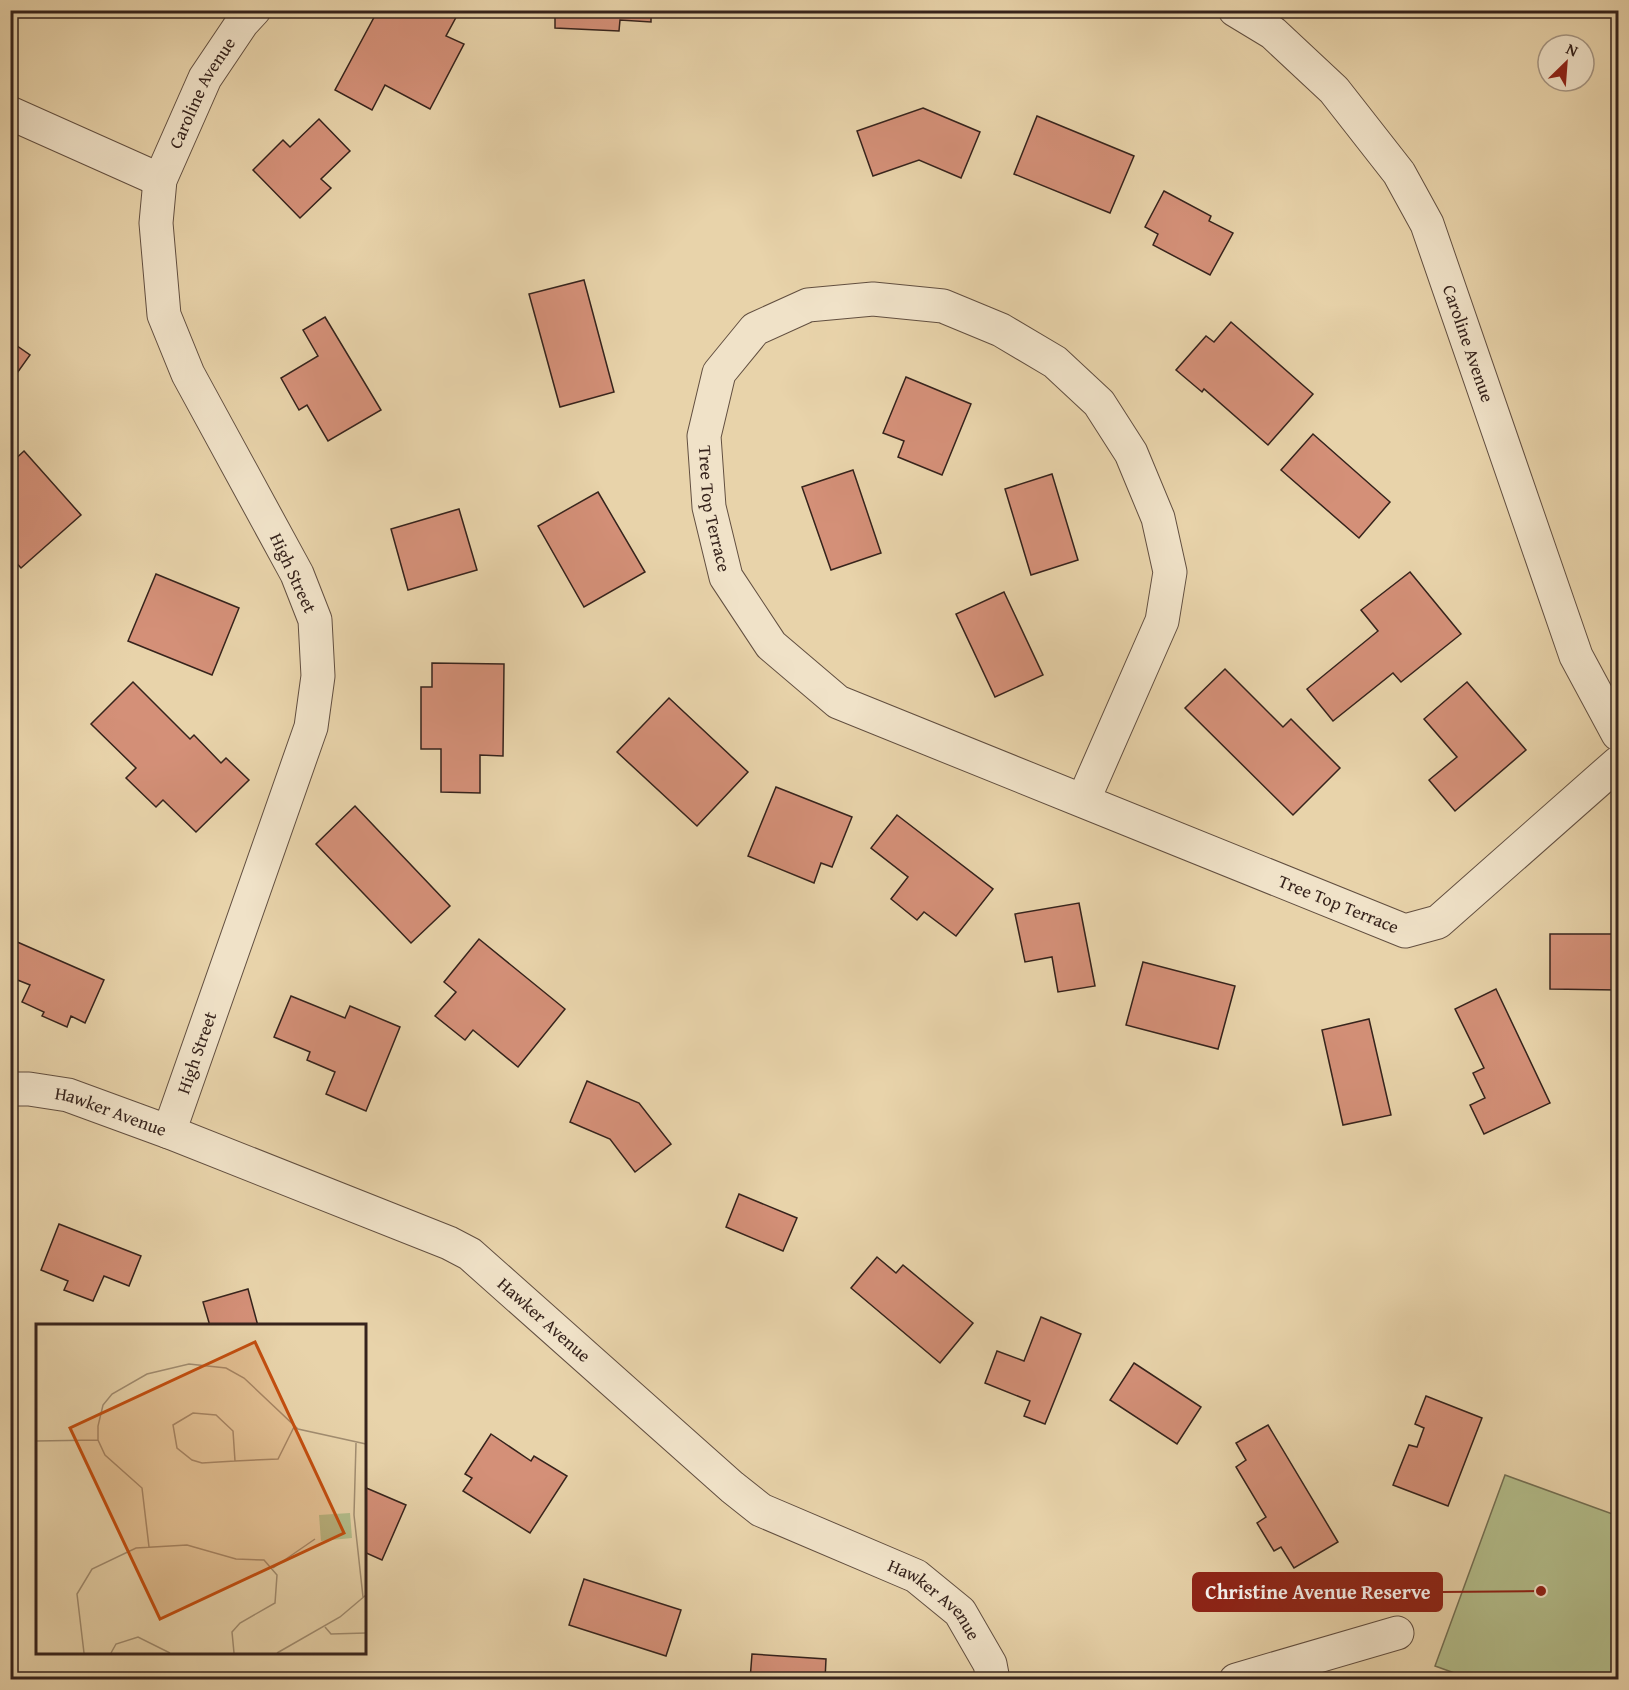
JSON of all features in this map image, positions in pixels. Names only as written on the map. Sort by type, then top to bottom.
[{"type":"street","name":"Caroline Avenue","points":[[160,180],[205,78],[242,23],[254,10]]},
{"type":"street","name":"Caroline Avenue","points":[[1235,10],[1273,33],[1334,90],[1399,173],[1426,224],[1576,656],[1618,734]]},
{"type":"street","points":[[10,113],[160,180]]},
{"type":"street","name":"High Street","points":[[160,180],[156,223],[164,315],[188,374],[297,574],[315,620],[318,676],[311,727],[169,1132]]},
{"type":"street","name":"Tree Top Terrace","points":[[1083,801],[1162,621],[1170,572],[1158,518],[1131,453],[1099,403],[1055,362],[1001,330],[943,306],[873,298],[808,305],[755,329],[719,373],[704,436],[709,507],[726,577],[771,645],[838,702],[1083,801],[1405,931],[1438,922],[1618,763]]},
{"type":"street","name":"Hawker Avenue","points":[[10,1089],[29,1089],[68,1095],[169,1132],[449,1243],[470,1254],[732,1487],[761,1510],[916,1576],[960,1612],[990,1664],[993,1680]]},
{"type":"street","points":[[1236,1680],[1397,1633]]},
{"type":"green space","points":[[1505,1475],[1618,1516],[1618,1679],[1471,1679],[1435,1666]]},
{"type":"building","points":[[378,10],[385,10],[397,16],[400,10],[460,10],[446,36],[464,44],[430,109],[385,85],[372,110],[335,90]]},
{"type":"building","points":[[555,10],[651,10],[651,22],[620,20],[619,31],[555,28]]},
{"type":"building","points":[[665,10],[754,10],[754,17],[664,15]]},
{"type":"building","points":[[923,108],[980,132],[961,178],[919,160],[873,176],[857,131]]},
{"type":"building","points":[[1037,116],[1134,156],[1110,213],[1014,174]]},
{"type":"building","points":[[319,119],[350,151],[321,179],[331,188],[300,218],[253,170],[283,140],[290,147]]},
{"type":"building","points":[[1164,191],[1211,216],[1209,221],[1233,233],[1210,275],[1153,245],[1158,234],[1145,227]]},
{"type":"building","points":[[584,280],[614,392],[560,407],[529,294]]},
{"type":"building","points":[[325,317],[381,410],[328,441],[307,405],[299,410],[281,378],[318,356],[303,330]]},
{"type":"building","points":[[1231,322],[1313,394],[1268,445],[1204,389],[1202,392],[1176,370],[1206,336],[1214,342]]},
{"type":"building","points":[[10,341],[30,355],[10,383]]},
{"type":"building","points":[[906,377],[971,404],[942,475],[898,457],[904,441],[883,433]]},
{"type":"building","points":[[1313,434],[1390,502],[1359,538],[1281,470]]},
{"type":"building","points":[[24,451],[81,515],[21,568],[10,556],[10,464]]},
{"type":"building","points":[[853,470],[881,553],[831,570],[802,487]]},
{"type":"building","points":[[1052,474],[1078,560],[1031,575],[1005,489]]},
{"type":"building","points":[[598,492],[645,572],[584,607],[538,526]]},
{"type":"building","points":[[459,509],[477,570],[408,590],[391,529]]},
{"type":"building","points":[[1410,572],[1461,634],[1401,682],[1393,673],[1333,721],[1307,689],[1378,631],[1361,610]]},
{"type":"building","points":[[156,574],[239,608],[212,675],[128,641]]},
{"type":"building","points":[[1004,592],[1043,675],[995,697],[956,614]]},
{"type":"building","points":[[432,663],[504,664],[503,756],[480,755],[480,793],[441,792],[441,749],[421,749],[421,687],[432,687]]},
{"type":"building","points":[[1225,669],[1283,727],[1291,719],[1340,768],[1293,815],[1185,708]]},
{"type":"building","points":[[133,682],[190,739],[194,735],[221,763],[226,758],[249,780],[196,832],[163,800],[156,807],[126,778],[136,768],[91,724]]},
{"type":"building","points":[[1467,682],[1526,750],[1455,811],[1429,780],[1457,757],[1424,719]]},
{"type":"building","points":[[669,698],[748,772],[697,826],[617,752]]},
{"type":"building","points":[[776,787],[852,817],[832,867],[821,863],[814,883],[748,856]]},
{"type":"building","points":[[355,806],[450,906],[411,943],[316,844]]},
{"type":"building","points":[[897,815],[993,889],[956,936],[924,912],[917,920],[891,899],[908,877],[871,848]]},
{"type":"building","points":[[1079,903],[1095,986],[1058,992],[1052,957],[1025,962],[1015,914]]},
{"type":"building","points":[[1550,934],[1618,934],[1618,990],[1550,989]]},
{"type":"building","points":[[479,939],[565,1009],[518,1067],[473,1030],[465,1040],[435,1016],[456,992],[444,982]]},
{"type":"building","points":[[15,941],[104,980],[85,1023],[71,1016],[67,1027],[42,1016],[44,1012],[22,1002],[30,985],[10,977],[10,951]]},
{"type":"building","points":[[1143,962],[1235,986],[1218,1049],[1126,1025]]},
{"type":"building","points":[[1496,989],[1550,1103],[1484,1134],[1470,1105],[1485,1098],[1473,1073],[1484,1068],[1455,1009]]},
{"type":"building","points":[[291,996],[345,1018],[350,1006],[400,1027],[366,1111],[326,1094],[335,1072],[307,1060],[310,1052],[274,1037]]},
{"type":"building","points":[[1369,1019],[1391,1115],[1343,1125],[1322,1030]]},
{"type":"building","points":[[587,1081],[639,1103],[671,1144],[635,1172],[610,1139],[570,1122]]},
{"type":"building","points":[[739,1194],[797,1218],[783,1251],[726,1227]]},
{"type":"building","points":[[59,1224],[141,1256],[129,1286],[104,1276],[93,1301],[64,1290],[68,1281],[41,1270]]},
{"type":"building","points":[[877,1257],[896,1273],[903,1265],[973,1323],[940,1363],[851,1288]]},
{"type":"building","points":[[248,1289],[257,1324],[209,1324],[203,1302]]},
{"type":"building","points":[[1041,1317],[1081,1334],[1045,1424],[1024,1416],[1030,1401],[985,1383],[997,1351],[1024,1361]]},
{"type":"building","points":[[1134,1363],[1201,1407],[1177,1444],[1110,1400]]},
{"type":"building","points":[[1426,1396],[1482,1418],[1448,1506],[1393,1485],[1409,1445],[1417,1447],[1424,1428],[1415,1424]]},
{"type":"building","points":[[1268,1425],[1338,1542],[1294,1568],[1281,1547],[1274,1551],[1257,1523],[1266,1517],[1236,1467],[1246,1460],[1236,1443]]},
{"type":"building","points":[[491,1434],[531,1461],[534,1456],[567,1476],[530,1533],[463,1491],[472,1478],[465,1474]]},
{"type":"building","points":[[366,1488],[406,1505],[382,1560],[366,1553]]},
{"type":"building","points":[[584,1579],[681,1610],[666,1656],[569,1625]]},
{"type":"building","points":[[752,1654],[826,1659],[825,1680],[750,1680]]},
{"type":"place","name":"Christine Avenue Reserve","points":[[1541,1591]]}]
